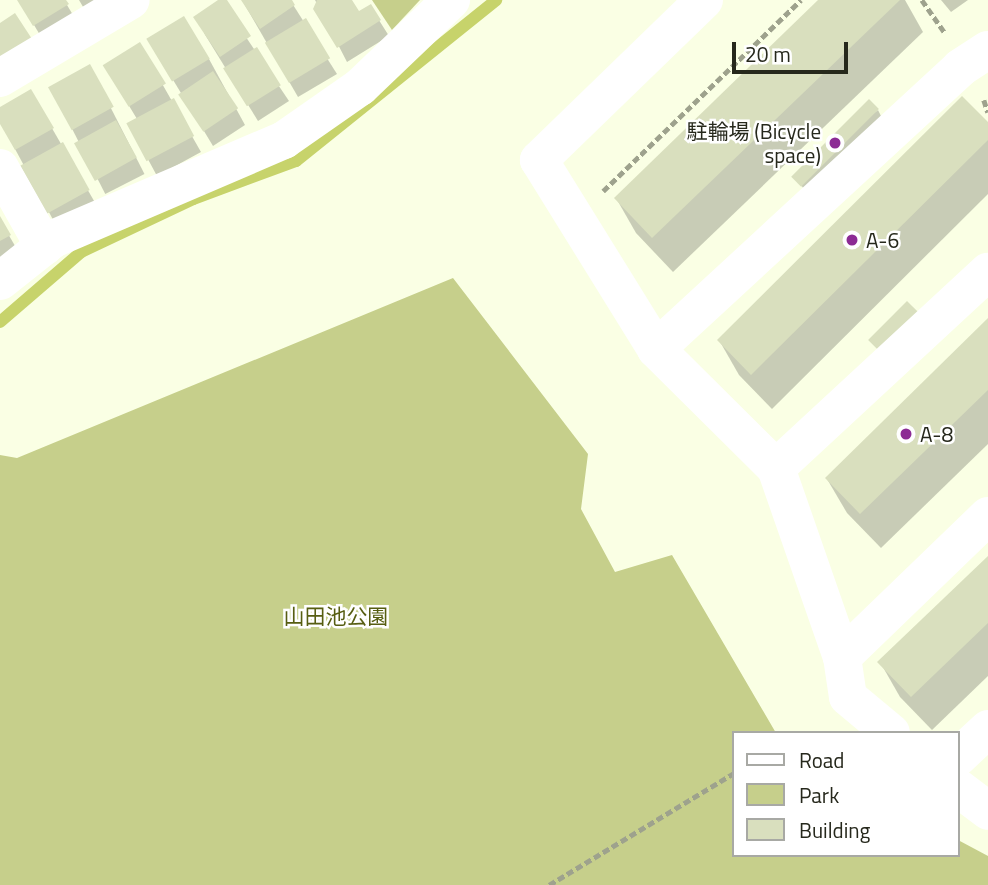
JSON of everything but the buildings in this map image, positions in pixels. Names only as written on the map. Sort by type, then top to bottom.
[{"type":"street","points":[[0,78],[131,0]]},
{"type":"street","points":[[0,281],[44,246],[284,141],[360,87],[452,0]]},
{"type":"street","points":[[704,0],[539,160],[573,219],[656,349],[776,468],[842,657],[848,697],[889,731]]},
{"type":"street","points":[[656,349],[960,68],[988,50]]},
{"type":"street","points":[[0,168],[44,246]]},
{"type":"street","points":[[776,468],[988,272]]},
{"type":"street","points":[[842,657],[988,516]]},
{"type":"street","points":[[960,755],[988,729]]},
{"type":"path","points":[[573,219],[801,0]]},
{"type":"path","points":[[549,885],[732,774]]},
{"type":"green space","points":[[372,0],[420,0],[392,30]]},
{"type":"green space","name":"山田池公園","points":[[453,278],[588,454],[581,509],[615,572],[672,555],[775,731],[732,731],[732,857],[960,857],[960,841],[988,856],[988,885],[0,885],[0,455],[17,458]]},
{"type":"waterway","points":[[0,322],[81,252],[193,199],[296,161],[496,0]]},
{"type":"place","name":"駐輪場 (Bicycle space)","points":[[835,143]]},
{"type":"place","name":"A-6","points":[[852,240]]},
{"type":"place","name":"A-8","points":[[906,434]]}]
